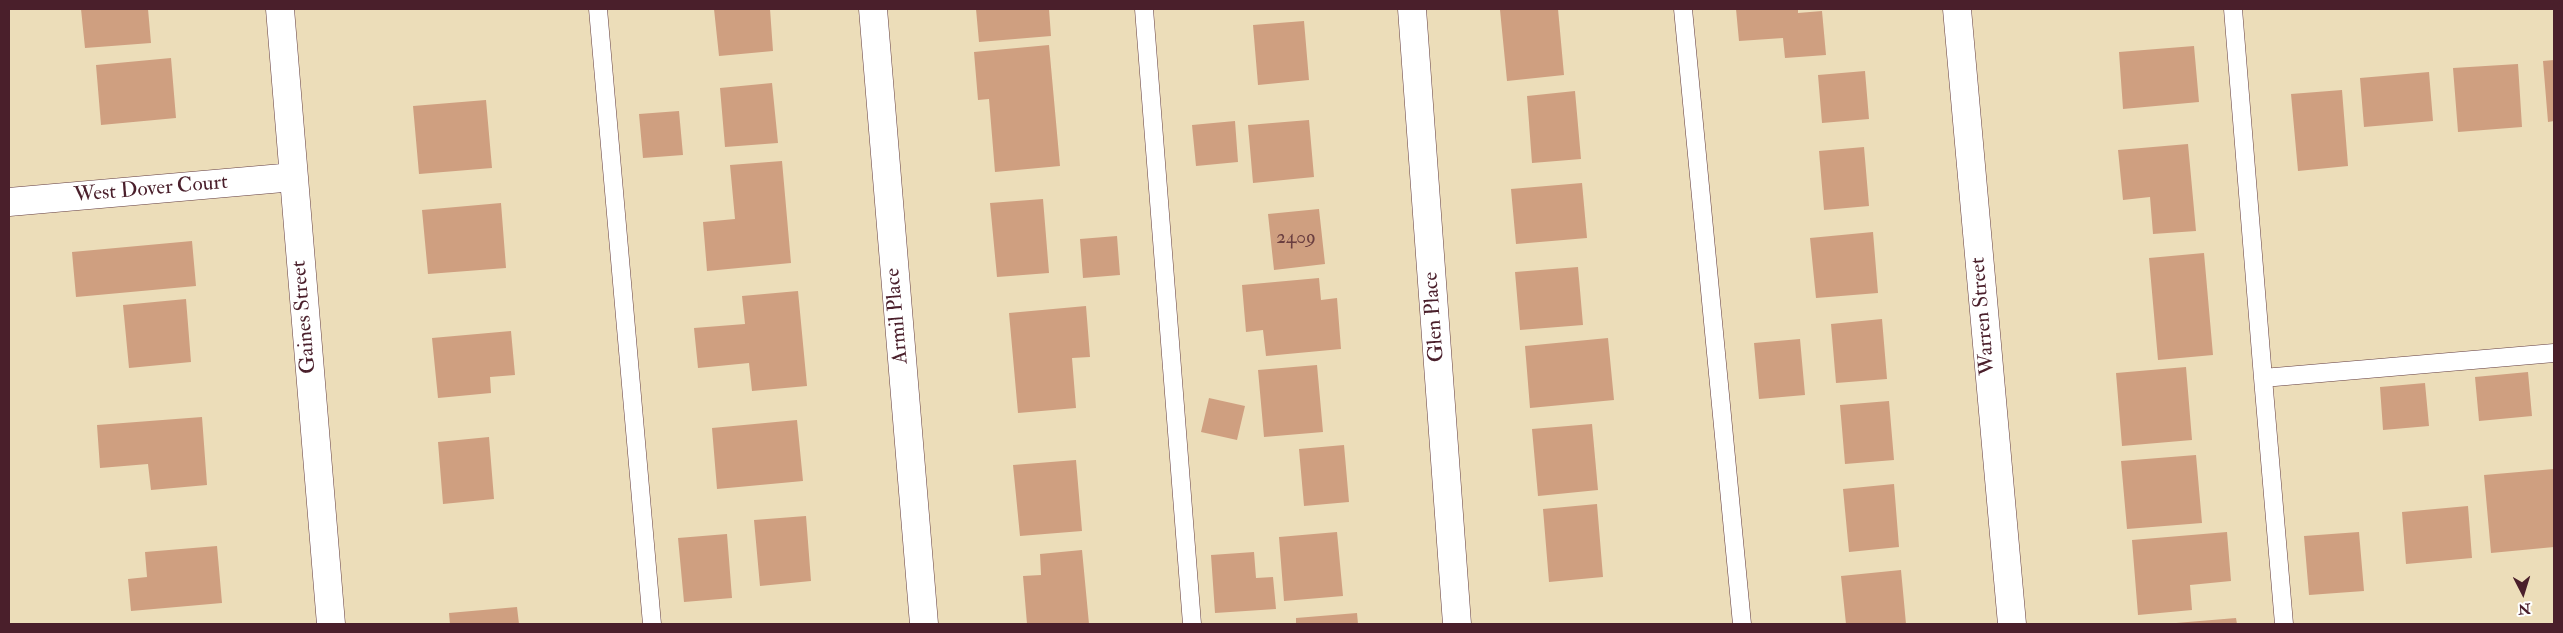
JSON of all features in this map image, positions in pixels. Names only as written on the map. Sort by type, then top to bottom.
[{"type":"street","name":"Gaines Street","points":[[280,9],[331,624]]},
{"type":"street","name":"Armil Place","points":[[873,9],[924,624]]},
{"type":"street","name":"Glen Place","points":[[1412,9],[1457,624]]},
{"type":"street","name":"Warren Street","points":[[1957,9],[2012,624]]},
{"type":"street","name":"West Dover Court","points":[[9,202],[294,177]]},
{"type":"lane","points":[[598,9],[652,624]]},
{"type":"lane","points":[[1144,9],[1192,624]]},
{"type":"lane","points":[[1683,9],[1742,624]]},
{"type":"lane","points":[[2233,9],[2284,624]]},
{"type":"lane","points":[[2263,378],[2554,353]]},
{"type":"building","points":[[81,9],[148,9],[151,43],[85,48]]},
{"type":"building","points":[[714,9],[770,9],[773,51],[719,56]]},
{"type":"building","points":[[976,9],[1049,9],[1051,36],[979,42]]},
{"type":"building","points":[[1558,9],[1564,75],[1507,81],[1500,10]]},
{"type":"building","points":[[1736,9],[1798,9],[1798,13],[1822,11],[1826,55],[1785,58],[1783,38],[1739,41]]},
{"type":"building","points":[[1304,21],[1309,80],[1258,85],[1253,25]]},
{"type":"building","points":[[1049,45],[1060,166],[995,172],[989,99],[978,100],[974,52]]},
{"type":"building","points":[[2194,46],[2199,102],[2123,109],[2119,52]]},
{"type":"building","points":[[171,58],[176,118],[101,125],[96,65]]},
{"type":"building","points":[[2554,60],[2554,121],[2548,122],[2543,61]]},
{"type":"building","points":[[2518,64],[2522,127],[2458,132],[2453,68]]},
{"type":"building","points":[[1865,71],[1869,119],[1822,123],[1818,75]]},
{"type":"building","points":[[2429,72],[2433,121],[2364,127],[2360,78]]},
{"type":"building","points":[[772,83],[778,143],[725,147],[720,88]]},
{"type":"building","points":[[2342,90],[2348,166],[2298,171],[2291,94]]},
{"type":"building","points":[[1575,91],[1581,159],[1532,163],[1527,96]]},
{"type":"building","points":[[486,100],[492,168],[419,174],[413,106]]},
{"type":"building","points":[[679,111],[683,155],[643,158],[639,114]]},
{"type":"building","points":[[1309,120],[1314,177],[1253,183],[1248,125]]},
{"type":"building","points":[[1235,121],[1238,162],[1196,166],[1192,125]]},
{"type":"building","points":[[2188,144],[2196,231],[2153,234],[2150,197],[2123,200],[2118,150]]},
{"type":"building","points":[[1864,147],[1869,206],[1824,210],[1819,151]]},
{"type":"building","points":[[782,161],[791,263],[707,271],[703,222],[735,219],[730,165]]},
{"type":"building","points":[[1582,183],[1587,238],[1516,244],[1511,189]]},
{"type":"building","points":[[1043,199],[1049,273],[997,277],[990,203]]},
{"type":"building","points":[[501,203],[506,268],[428,274],[422,210]]},
{"type":"building","points":[[1319,209],[1325,264],[1274,270],[1268,214]]},
{"type":"building","points":[[1873,232],[1878,293],[1816,298],[1810,238]]},
{"type":"building","points":[[1117,236],[1120,275],[1083,278],[1080,239]]},
{"type":"building","points":[[192,241],[196,286],[76,297],[72,252]]},
{"type":"building","points":[[2204,253],[2213,355],[2158,360],[2149,258]]},
{"type":"building","points":[[1578,267],[1583,325],[1520,330],[1515,272]]},
{"type":"building","points":[[1319,278],[1321,300],[1337,298],[1341,349],[1266,356],[1263,330],[1246,332],[1242,285]]},
{"type":"building","points":[[798,291],[807,386],[752,391],[749,363],[698,368],[694,328],[745,324],[742,296]]},
{"type":"building","points":[[186,299],[191,362],[129,368],[123,305]]},
{"type":"building","points":[[1086,306],[1090,357],[1072,358],[1076,408],[1018,413],[1009,313]]},
{"type":"building","points":[[1882,319],[1887,379],[1836,383],[1831,324]]},
{"type":"building","points":[[511,331],[515,375],[490,377],[491,393],[438,398],[432,338]]},
{"type":"building","points":[[1608,338],[1614,400],[1530,408],[1525,346]]},
{"type":"building","points":[[1800,339],[1805,395],[1759,399],[1754,343]]},
{"type":"building","points":[[1317,365],[1323,432],[1264,437],[1258,370]]},
{"type":"building","points":[[2186,367],[2192,440],[2122,446],[2116,373]]},
{"type":"building","points":[[2528,372],[2532,416],[2479,421],[2475,377]]},
{"type":"building","points":[[2425,383],[2429,426],[2383,430],[2380,387]]},
{"type":"building","points":[[1209,398],[1245,406],[1237,440],[1201,432]]},
{"type":"building","points":[[1889,401],[1894,460],[1845,464],[1840,405]]},
{"type":"building","points":[[202,417],[207,485],[151,490],[148,464],[100,468],[97,425]]},
{"type":"building","points":[[797,420],[803,481],[717,489],[712,428]]},
{"type":"building","points":[[1592,424],[1598,490],[1538,496],[1532,429]]},
{"type":"building","points":[[489,437],[494,499],[443,504],[438,442]]},
{"type":"building","points":[[1344,445],[1349,502],[1304,506],[1299,449]]},
{"type":"building","points":[[2196,455],[2202,523],[2127,529],[2121,461]]},
{"type":"building","points":[[1076,460],[1082,531],[1020,536],[1013,465]]},
{"type":"building","points":[[2554,469],[2554,547],[2491,553],[2484,475]]},
{"type":"building","points":[[1894,484],[1899,547],[1849,552],[1843,489]]},
{"type":"building","points":[[1597,504],[1603,577],[1549,582],[1543,509]]},
{"type":"building","points":[[2468,506],[2472,558],[2406,564],[2402,512]]},
{"type":"building","points":[[806,516],[811,581],[760,586],[754,520]]},
{"type":"building","points":[[1337,532],[1343,596],[1284,601],[1279,537]]},
{"type":"building","points":[[2227,532],[2231,581],[2190,585],[2192,610],[2138,615],[2132,540]]},
{"type":"building","points":[[2359,532],[2364,591],[2309,595],[2304,536]]},
{"type":"building","points":[[727,534],[732,598],[684,602],[678,538]]},
{"type":"building","points":[[217,546],[222,603],[131,611],[128,579],[147,577],[145,552]]},
{"type":"building","points":[[1082,550],[1089,624],[1027,624],[1023,576],[1041,575],[1040,554]]},
{"type":"building","points":[[1254,552],[1256,578],[1273,577],[1276,609],[1215,613],[1211,555]]},
{"type":"building","points":[[1901,570],[1906,624],[1846,624],[1841,576]]},
{"type":"building","points":[[517,607],[519,624],[450,624],[449,613]]},
{"type":"building","points":[[1357,613],[1358,624],[1296,624],[1296,618]]},
{"type":"building","points":[[2236,618],[2237,624],[2176,624],[2176,623]]}]
